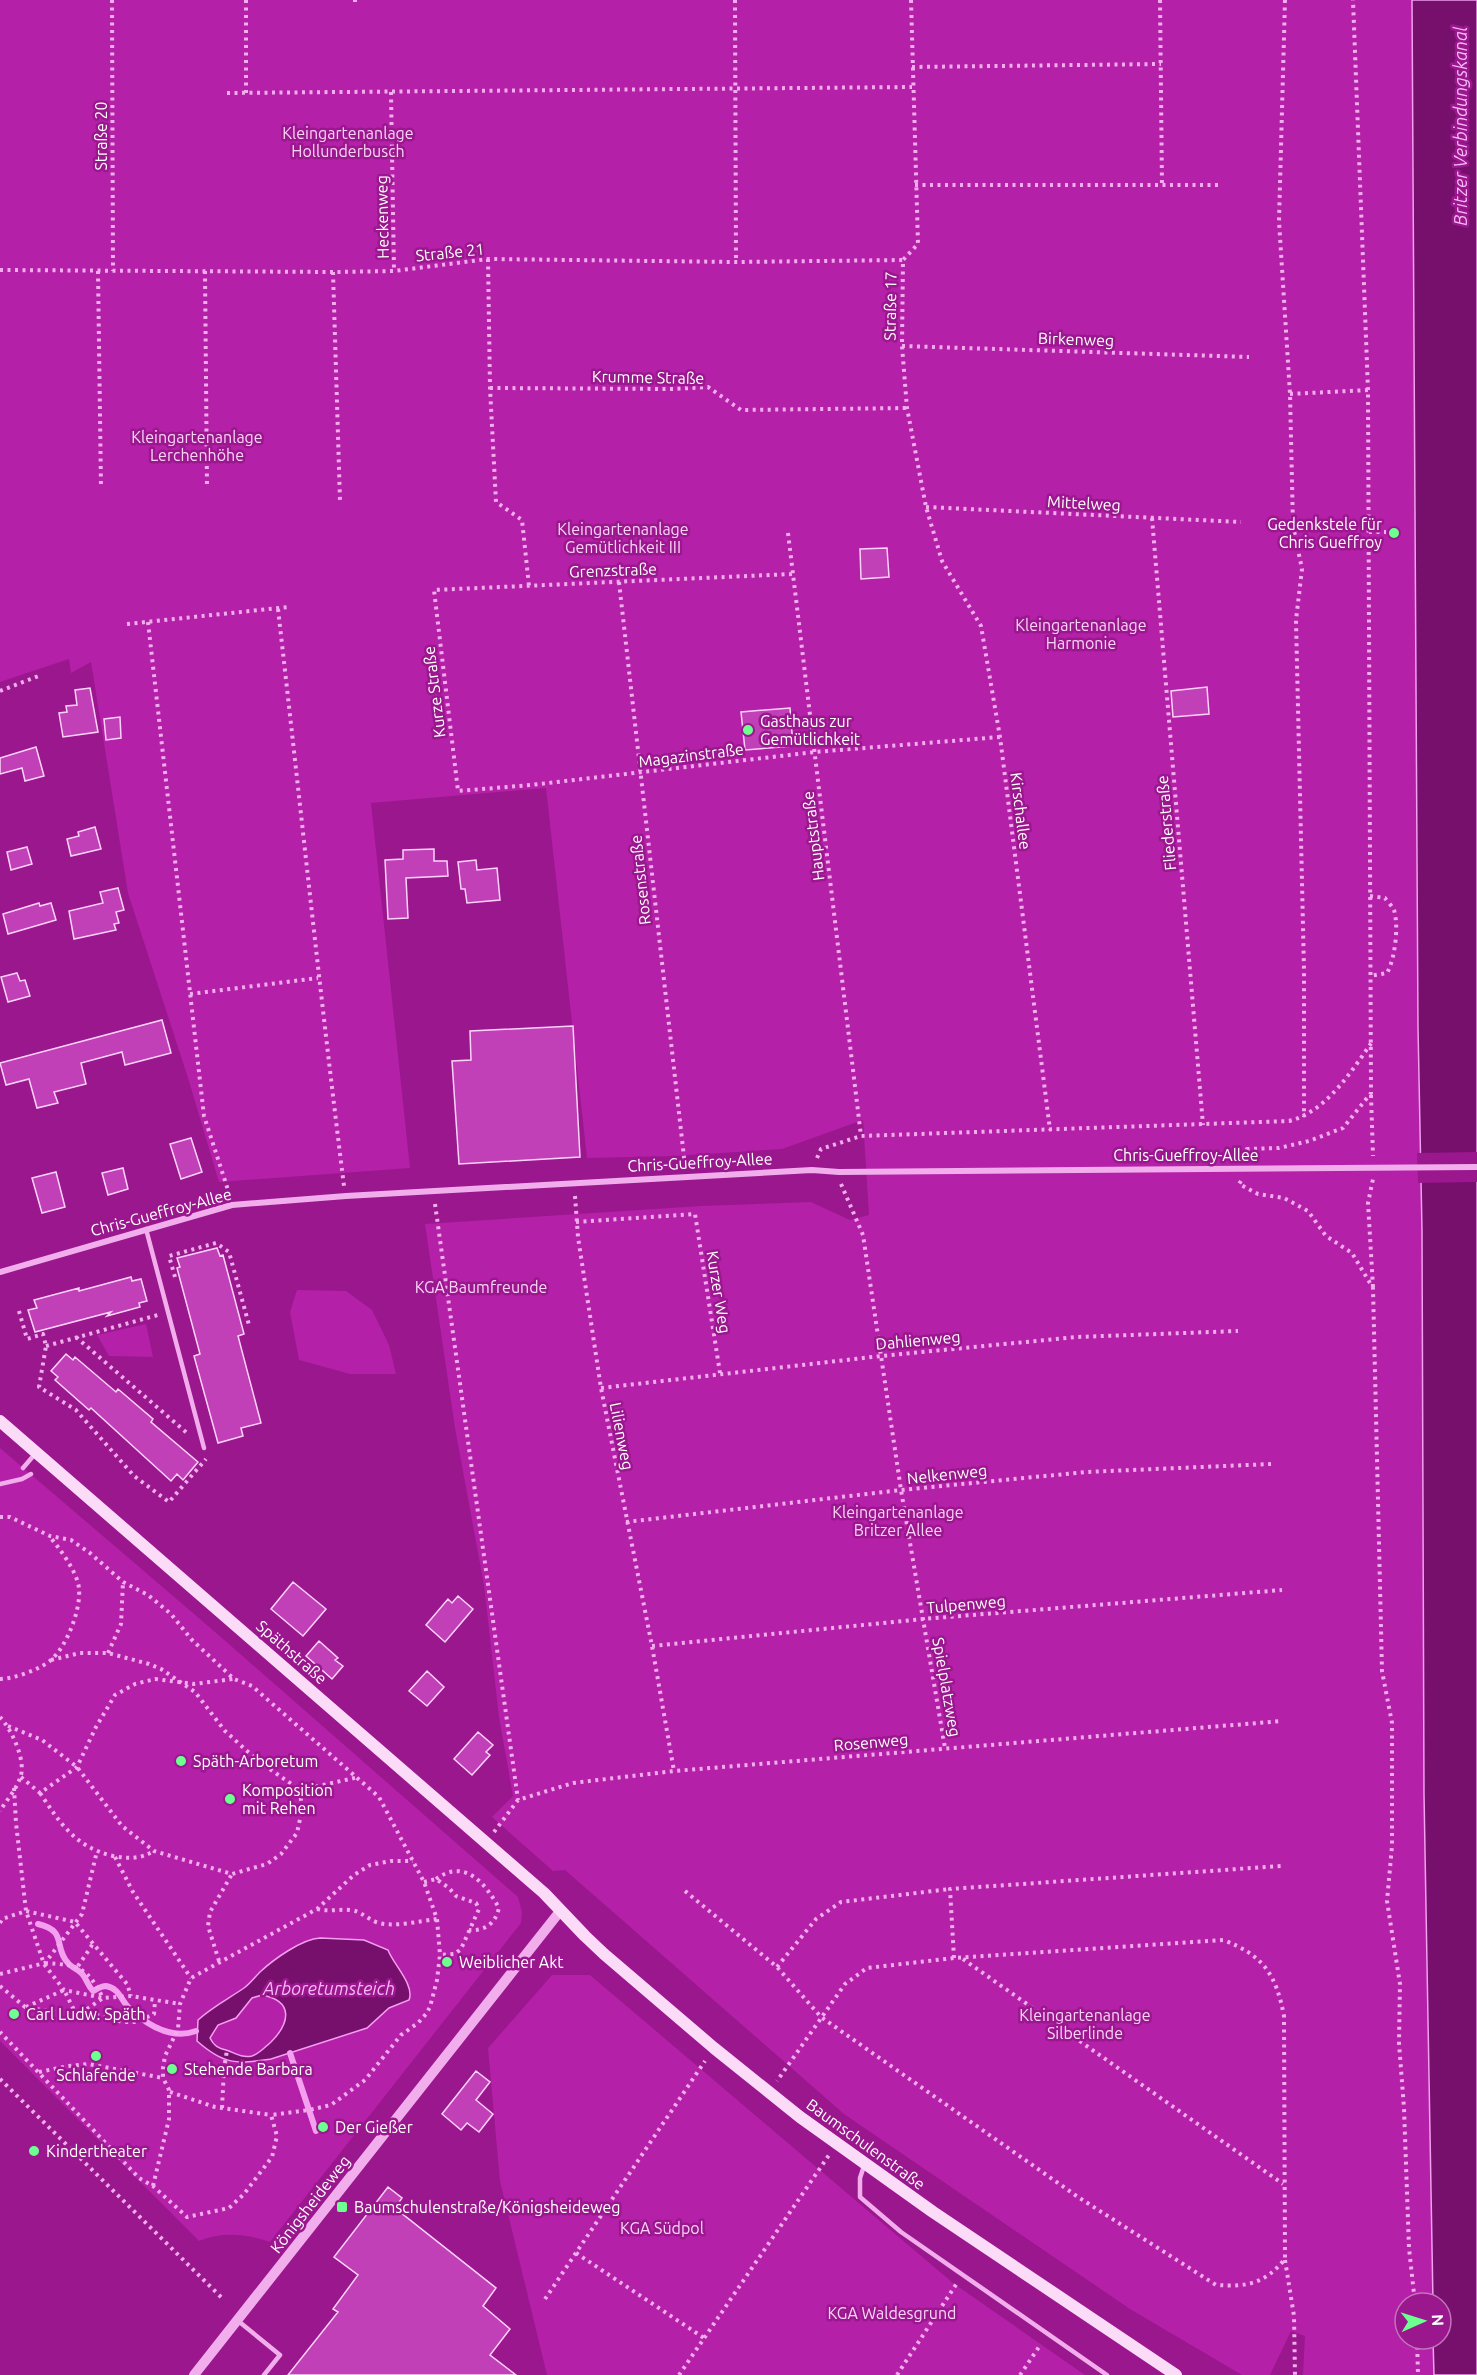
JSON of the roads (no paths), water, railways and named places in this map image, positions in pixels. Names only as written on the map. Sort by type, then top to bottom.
[{"type":"main road","name":"Späthstraße","points":[[0,1421],[550,1897],[561,1910]]},
{"type":"main road","name":"Baumschulenstraße","points":[[561,1910],[604,1954],[769,2093],[933,2212],[1176,2375]]},
{"type":"street","name":"Chris-Gueffroy-Allee","points":[[0,1272],[232,1205],[346,1196],[812,1170],[839,1172],[1477,1167]]},
{"type":"street","name":"Königsheideweg","points":[[194,2375],[561,1910]]},
{"type":"lane","points":[[146,1229],[204,1448]]},
{"type":"lane","points":[[23,1468],[36,1452]]},
{"type":"lane","points":[[0,1484],[22,1479],[31,1474]]},
{"type":"lane","points":[[865,2163],[860,2178],[860,2197],[901,2232],[962,2276],[1107,2375]]},
{"type":"lane","points":[[237,2320],[280,2355],[264,2375]]},
{"type":"water","name":"Britzer Verbindungskanal","points":[[1412,0],[1477,0],[1477,2375],[1434,2375],[1433,2351],[1453,2351],[1453,2291],[1433,2291],[1424,1794],[1422,1231],[1418,1027]]},
{"type":"water","name":"Arboretumsteich","points":[[313,1939],[364,1940],[388,1950],[409,1988],[409,2000],[389,2008],[367,2028],[271,2059],[248,2062],[231,2061],[215,2055],[197,2041],[198,2020],[246,1986],[280,1956]],"holes":[[[262,1995],[272,1998],[284,2007],[285,2020],[277,2035],[260,2052],[252,2056],[243,2056],[214,2044],[210,2038],[218,2025],[236,2018],[252,1998]]]},
{"type":"waterway","points":[[38,1924],[47,1927],[57,1935],[64,1957],[70,1965],[82,1973],[93,1991],[104,1986],[114,1989],[129,2008],[160,2029],[178,2034],[196,2031]]},
{"type":"waterway","points":[[290,2053],[316,2131]]},
{"type":"place","name":"Gedenkstele für Chris Gueffroy","points":[[1394,533]]},
{"type":"place","name":"Gasthaus zur Gemütlichkeit","points":[[748,730]]},
{"type":"place","name":"Späth-Arboretum","points":[[181,1761]]},
{"type":"place","name":"Komposition mit Rehen","points":[[230,1799]]},
{"type":"place","name":"Weiblicher Akt","points":[[447,1962]]},
{"type":"place","name":"Carl Ludw. Späth","points":[[14,2014]]},
{"type":"place","name":"Schlafende","points":[[96,2056]]},
{"type":"place","name":"Stehende Barbara","points":[[172,2069]]},
{"type":"place","name":"Der Gießer","points":[[323,2127]]},
{"type":"place","name":"Kindertheater","points":[[34,2151]]},
{"type":"place","name":"Baumschulenstraße/Königsheideweg","points":[[342,2207]]},
{"type":"park label","name":"Kleingartenanlage Hollunderbusch","points":[[348,142]]},
{"type":"park label","name":"Kleingartenanlage Lerchenhöhe","points":[[197,446]]},
{"type":"park label","name":"Kleingartenanlage Gemütlichkeit III","points":[[623,538]]},
{"type":"park label","name":"Kleingartenanlage Harmonie","points":[[1081,634]]},
{"type":"park label","name":"KGA Baumfreunde","points":[[481,1287]]},
{"type":"park label","name":"Kleingartenanlage Britzer Allee","points":[[898,1521]]},
{"type":"park label","name":"Kleingartenanlage Silberlinde","points":[[1085,2024]]},
{"type":"park label","name":"KGA Südpol","points":[[662,2228]]},
{"type":"park label","name":"KGA Waldesgrund","points":[[892,2313]]}]
